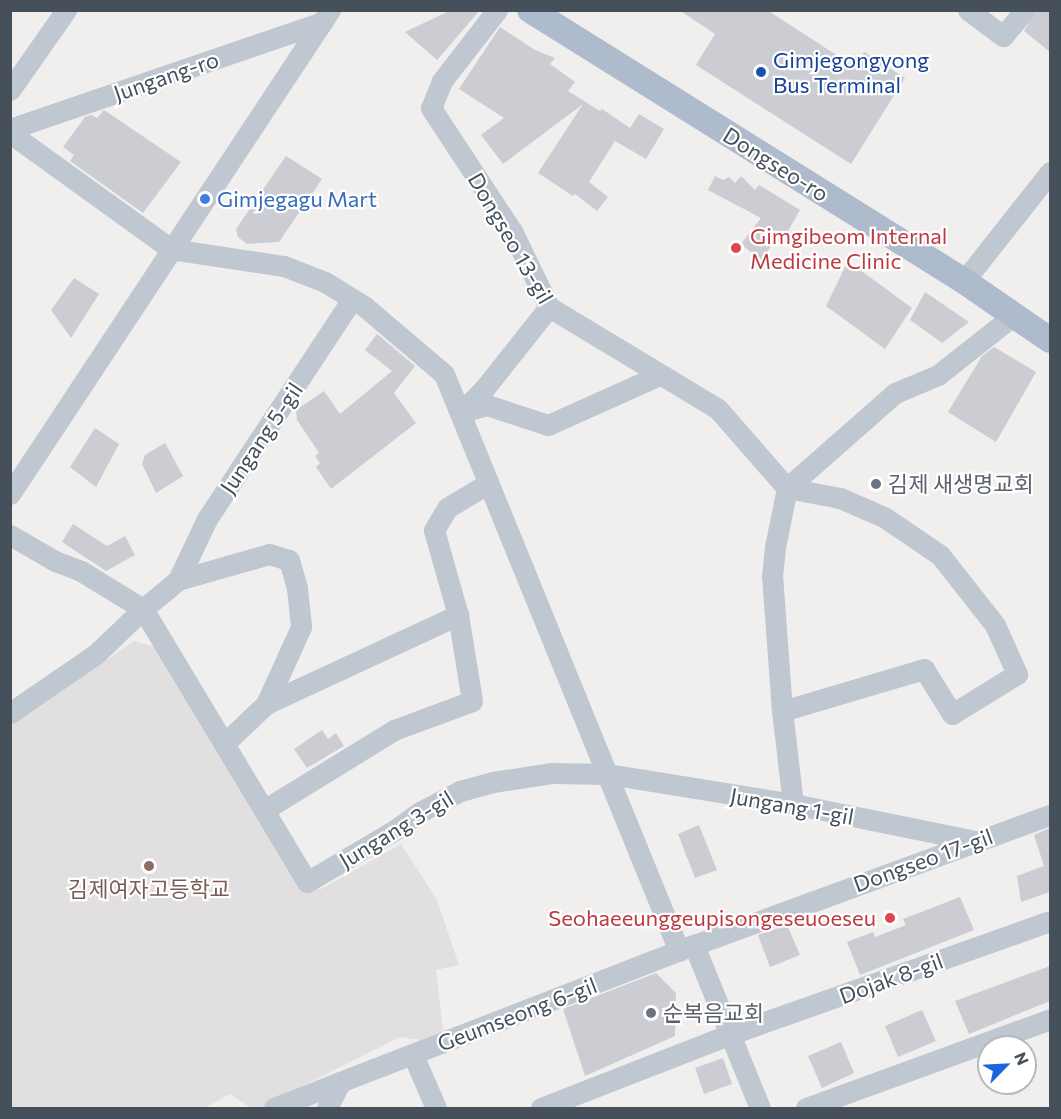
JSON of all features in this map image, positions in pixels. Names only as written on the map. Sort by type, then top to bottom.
[{"type":"main road","name":"Dongseo-ro","points":[[530,10],[964,281],[1050,340]]},
{"type":"street","points":[[10,90],[66,10]]},
{"type":"street","name":"Dongseo 13-gil","points":[[497,10],[442,81],[431,108],[513,232],[549,307],[718,409],[787,488]]},
{"type":"street","points":[[968,10],[1003,36],[1025,10]]},
{"type":"street","name":"Jungang-ro","points":[[10,131],[326,16]]},
{"type":"street","name":"Jungang-ro","points":[[10,494],[326,16]]},
{"type":"street","name":"Jungang-ro","points":[[10,131],[171,249]]},
{"type":"street","points":[[964,281],[1050,172]]},
{"type":"street","points":[[171,249],[284,266],[325,282],[352,299],[412,345],[444,374],[462,412],[487,483],[608,774],[687,948],[731,1034],[760,1108]]},
{"type":"street","name":"Jungang 5-gil","points":[[178,580],[207,519],[352,299]]},
{"type":"street","points":[[462,412],[484,389],[549,307]]},
{"type":"street","points":[[793,804],[782,711],[772,576],[776,537],[787,488],[895,393],[938,375],[1014,315]]},
{"type":"street","points":[[462,412],[487,405],[548,425],[660,375]]},
{"type":"street","points":[[264,810],[394,730],[472,701],[458,615],[434,530],[447,508],[487,483]]},
{"type":"street","points":[[782,711],[924,669],[952,714],[1017,674],[995,625],[940,555],[884,517],[840,498],[787,488]]},
{"type":"street","name":"Jungang 3-gil","points":[[10,535],[55,561],[81,571],[143,609],[307,882],[395,830],[420,812],[460,791],[493,782],[552,773],[608,774]]},
{"type":"street","name":"Jungang 5-gil","points":[[10,713],[96,654],[143,609],[178,580],[269,554],[289,560],[297,588],[301,627],[266,704]]},
{"type":"street","points":[[224,744],[266,704],[458,615]]},
{"type":"street","name":"Jungang 1-gil","points":[[608,774],[793,804],[975,841]]},
{"type":"street","name":"Dongseo 17-gil","points":[[687,948],[1050,814]]},
{"type":"street","name":"Dojak 8-gil","points":[[541,1108],[731,1034],[1050,921]]},
{"type":"street","name":"Geumseong 6-gil","points":[[274,1108],[687,948]]},
{"type":"street","points":[[806,1108],[1050,1019]]},
{"type":"street","points":[[413,1055],[436,1108]]},
{"type":"street","points":[[327,1108],[340,1082]]},
{"type":"shaded area","name":"김제여자고등학교","points":[[134,641],[156,647],[300,887],[321,889],[401,844],[437,900],[459,965],[436,970],[443,1031],[420,1040],[400,1037],[259,1108],[251,1108],[230,1094],[204,1108],[11,1108],[10,726]]},
{"type":"building","points":[[451,10],[480,10],[437,60],[405,32]]},
{"type":"building","points":[[679,10],[767,10],[855,67],[864,52],[905,78],[851,164],[696,65],[715,34]]},
{"type":"building","points":[[1037,10],[1050,10],[1050,52],[1024,31]]},
{"type":"building","points":[[500,27],[535,50],[555,58],[550,64],[575,82],[568,91],[600,111],[602,109],[630,128],[639,114],[664,129],[646,159],[615,141],[589,182],[608,197],[597,211],[575,194],[573,196],[538,173],[583,104],[503,164],[481,135],[504,118],[459,89]]},
{"type":"building","points":[[104,110],[181,162],[143,213],[70,161],[74,155],[63,147],[85,117],[91,115],[97,118]]},
{"type":"building","points":[[286,156],[322,179],[279,242],[247,244],[238,237],[236,229]]},
{"type":"building","points":[[715,176],[723,180],[729,177],[735,183],[741,176],[755,190],[759,185],[800,210],[787,233],[783,230],[761,260],[741,244],[761,218],[708,190]]},
{"type":"building","points":[[848,261],[912,308],[885,349],[826,306]]},
{"type":"building","points":[[74,278],[99,294],[71,338],[51,310]]},
{"type":"building","points":[[925,292],[969,322],[942,343],[910,320]]},
{"type":"building","points":[[377,334],[415,366],[394,393],[416,423],[331,489],[316,467],[320,463],[315,456],[319,453],[297,420],[296,410],[324,391],[340,414],[392,371],[365,350]]},
{"type":"building","points":[[994,347],[1036,372],[996,442],[948,412],[982,356]]},
{"type":"building","points":[[95,428],[119,444],[96,487],[70,467]]},
{"type":"building","points":[[165,443],[183,476],[156,493],[142,464],[145,455]]},
{"type":"building","points":[[73,524],[107,546],[125,536],[135,555],[106,571],[62,542]]},
{"type":"building","points":[[322,730],[328,739],[336,733],[344,746],[307,768],[294,749]]},
{"type":"building","points":[[699,825],[717,870],[695,878],[678,834]]},
{"type":"building","points":[[1050,828],[1050,892],[1021,902],[1017,876],[1044,866],[1034,835]]},
{"type":"building","points":[[960,897],[974,930],[860,975],[847,942],[873,932],[875,937],[906,925],[903,919]]},
{"type":"building","points":[[787,925],[800,955],[770,967],[758,935]]},
{"type":"building","points":[[1050,966],[1050,1001],[969,1034],[955,1001]]},
{"type":"building","points":[[656,973],[676,993],[675,1036],[585,1076],[563,1009]]},
{"type":"building","points":[[922,1010],[936,1041],[898,1057],[885,1026]]},
{"type":"building","points":[[841,1042],[854,1073],[822,1088],[808,1056]]},
{"type":"building","points":[[723,1058],[732,1084],[704,1094],[695,1068]]},
{"type":"place","name":"Gimjegongyong Bus Terminal","points":[[761,72]]},
{"type":"place","name":"Gimjegagu Mart","points":[[205,199]]},
{"type":"place","name":"Gimgibeom Internal Medicine Clinic","points":[[736,248]]},
{"type":"place","name":"김제 새생명교회","points":[[876,484]]},
{"type":"place","name":"김제여자고등학교","points":[[149,866]]},
{"type":"place","name":"Seohaeeunggeupisongeseuoeseu","points":[[890,918]]},
{"type":"place","name":"순복음교회","points":[[651,1013]]}]
